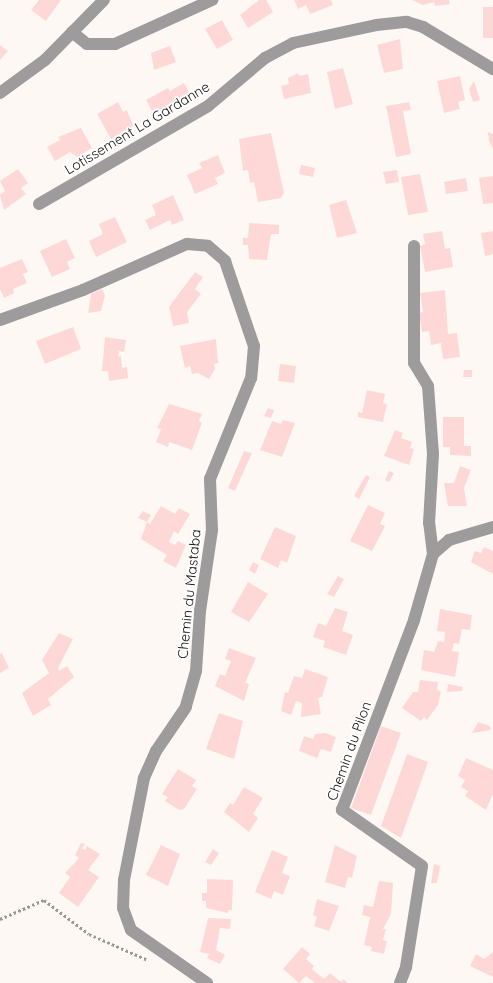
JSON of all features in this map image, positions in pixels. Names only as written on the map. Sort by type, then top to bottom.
[{"type":"street","points":[[0,93],[45,60],[104,0]]},
{"type":"street","points":[[72,32],[87,44],[115,44],[212,0]]},
{"type":"street","name":"Lotissement La Gardanne","points":[[39,204],[208,106],[265,58],[293,43],[376,25],[407,22],[423,26],[493,69]]},
{"type":"street","name":"Chemin du Mastaba","points":[[0,320],[83,290],[187,244],[208,246],[225,260],[254,346],[251,378],[210,479],[212,530],[200,611],[196,671],[186,707],[156,751],[144,778],[124,880],[123,908],[131,930],[207,983]]},
{"type":"street","name":"Chemin du Pilon","points":[[400,983],[406,967],[422,866],[342,810],[414,620],[433,554],[429,523],[432,454],[428,386],[414,363],[414,246]]},
{"type":"street","points":[[433,554],[449,540],[493,527]]},
{"type":"path","points":[[0,919],[44,900],[90,934],[140,958],[157,961]]},
{"type":"building","points":[[39,0],[61,0],[46,21],[31,10]]},
{"type":"building","points":[[259,0],[266,0],[273,12],[248,28],[240,15]]},
{"type":"building","points":[[294,0],[331,0],[333,5],[310,14],[306,5],[298,9]]},
{"type":"building","points":[[412,0],[449,0],[450,4],[435,6],[434,2],[423,5]]},
{"type":"building","points":[[483,7],[493,7],[493,38],[483,38]]},
{"type":"building","points":[[222,20],[233,40],[217,49],[205,29]]},
{"type":"building","points":[[400,39],[403,69],[384,73],[377,45]]},
{"type":"building","points":[[0,45],[8,51],[0,60]]},
{"type":"building","points":[[170,46],[176,62],[154,70],[151,53]]},
{"type":"building","points":[[343,68],[353,104],[335,109],[327,72]]},
{"type":"building","points":[[298,73],[299,76],[308,74],[311,93],[284,99],[281,86],[289,84],[288,78]]},
{"type":"building","points":[[460,76],[465,100],[458,102],[460,109],[444,113],[437,81]]},
{"type":"building","points":[[474,81],[480,100],[473,102],[469,89]]},
{"type":"building","points":[[184,83],[190,94],[154,115],[146,100],[168,88],[170,91]]},
{"type":"building","points":[[118,102],[123,112],[127,110],[133,126],[111,139],[97,114]]},
{"type":"building","points":[[409,102],[411,110],[403,111],[411,154],[396,157],[386,106]]},
{"type":"building","points":[[81,128],[92,148],[77,157],[70,152],[55,161],[47,147],[60,140],[58,137]]},
{"type":"building","points":[[488,132],[493,134],[493,149],[489,141]]},
{"type":"building","points":[[271,133],[284,193],[281,198],[258,202],[254,182],[250,183],[248,170],[243,171],[239,139]]},
{"type":"building","points":[[218,155],[225,173],[215,178],[218,184],[195,194],[187,175],[202,168],[199,163]]},
{"type":"building","points":[[301,165],[315,168],[313,177],[299,174]]},
{"type":"building","points":[[18,169],[28,183],[21,188],[26,194],[4,210],[0,195],[5,191],[0,181]]},
{"type":"building","points":[[397,170],[399,182],[386,184],[383,172]]},
{"type":"building","points":[[420,174],[428,212],[408,215],[401,177]]},
{"type":"building","points":[[493,176],[493,203],[483,204],[479,178]]},
{"type":"building","points":[[466,178],[468,191],[446,194],[444,182]]},
{"type":"building","points":[[173,195],[184,220],[172,225],[170,220],[150,230],[145,220],[156,215],[152,205]]},
{"type":"building","points":[[346,200],[357,233],[337,238],[329,205]]},
{"type":"building","points":[[115,217],[127,242],[96,257],[89,241],[103,234],[99,224]]},
{"type":"building","points":[[249,223],[279,225],[279,234],[271,234],[267,260],[249,259],[248,245],[243,245],[243,238],[248,238]]},
{"type":"building","points":[[442,231],[445,249],[450,248],[453,267],[425,272],[420,246],[425,244],[423,234]]},
{"type":"building","points":[[493,231],[493,254],[485,256],[481,233]]},
{"type":"building","points":[[66,239],[75,258],[67,262],[70,269],[52,277],[40,251]]},
{"type":"building","points":[[22,259],[28,272],[23,274],[27,283],[13,289],[14,293],[4,298],[0,289],[0,268]]},
{"type":"building","points":[[195,272],[203,277],[195,289],[201,294],[187,312],[189,323],[173,326],[169,307]]},
{"type":"building","points":[[102,289],[105,295],[101,311],[88,313],[91,294]]},
{"type":"building","points":[[445,290],[448,334],[457,333],[460,357],[443,359],[441,343],[431,345],[429,331],[422,332],[419,313],[423,312],[420,293]]},
{"type":"building","points":[[73,327],[81,349],[45,364],[36,341]]},
{"type":"building","points":[[105,337],[126,340],[124,352],[119,351],[118,357],[121,356],[122,368],[127,367],[128,378],[109,381],[108,371],[102,371]]},
{"type":"building","points":[[216,339],[218,363],[214,364],[215,369],[209,379],[198,373],[192,374],[190,366],[185,368],[180,346]]},
{"type":"building","points":[[280,364],[296,366],[294,383],[278,381]]},
{"type":"building","points":[[464,370],[472,370],[472,377],[463,377]]},
{"type":"building","points":[[367,390],[385,394],[383,403],[387,404],[383,422],[358,417],[358,412],[362,413]]},
{"type":"building","points":[[169,404],[202,414],[199,421],[202,423],[192,450],[169,442],[168,447],[156,442],[161,429],[157,428]]},
{"type":"building","points":[[268,408],[274,410],[271,418],[264,416]]},
{"type":"building","points":[[443,417],[464,417],[464,446],[471,446],[471,456],[450,455],[450,447],[443,447]]},
{"type":"building","points":[[283,420],[295,423],[282,457],[260,450],[272,421],[281,424]]},
{"type":"building","points":[[395,430],[403,433],[401,438],[412,442],[410,448],[414,449],[409,465],[384,456]]},
{"type":"building","points":[[244,451],[252,453],[235,491],[228,488]]},
{"type":"building","points":[[460,466],[471,470],[464,488],[467,506],[448,506],[444,483],[454,483]]},
{"type":"building","points":[[389,471],[394,473],[389,482],[385,480]]},
{"type":"building","points":[[366,475],[370,477],[359,499],[354,496]]},
{"type":"building","points":[[368,505],[385,513],[380,524],[385,526],[372,551],[350,541]]},
{"type":"building","points":[[161,506],[175,514],[179,508],[190,514],[178,534],[174,531],[169,542],[175,545],[178,541],[186,545],[176,568],[163,561],[167,555],[141,539],[147,522],[150,524]]},
{"type":"building","points":[[143,511],[151,515],[147,522],[138,518]]},
{"type":"building","points":[[275,527],[296,536],[287,563],[281,560],[278,568],[260,559]]},
{"type":"building","points":[[484,547],[493,551],[493,574],[471,562],[475,551],[481,553]]},
{"type":"building","points":[[253,562],[259,565],[255,574],[249,570]]},
{"type":"building","points":[[188,573],[196,577],[192,586],[183,583]]},
{"type":"building","points":[[338,576],[344,579],[334,597],[327,594]]},
{"type":"building","points":[[248,582],[268,594],[249,622],[231,612]]},
{"type":"building","points":[[335,608],[348,612],[342,631],[353,635],[346,655],[323,647],[325,641],[313,637],[318,623],[326,626]]},
{"type":"building","points":[[440,609],[472,615],[470,630],[462,629],[459,644],[454,643],[452,651],[459,652],[455,677],[421,670],[424,650],[434,652],[438,641],[444,642],[445,632],[437,631]]},
{"type":"building","points":[[59,633],[73,639],[58,668],[59,671],[67,666],[74,677],[48,699],[51,705],[33,716],[22,693],[49,673],[42,660]]},
{"type":"building","points":[[229,648],[256,658],[245,683],[249,684],[244,701],[215,686],[220,674],[225,676],[231,661],[225,659]]},
{"type":"building","points":[[2,653],[9,668],[0,673],[0,654]]},
{"type":"building","points":[[305,669],[328,677],[322,697],[318,698],[321,714],[301,717],[302,703],[296,701],[291,715],[281,711],[285,692],[288,693],[294,676],[302,678]]},
{"type":"building","points":[[420,680],[438,682],[437,690],[441,691],[438,705],[427,720],[424,717],[421,721],[402,708],[413,692],[418,692]]},
{"type":"building","points":[[448,684],[463,687],[462,691],[447,692]]},
{"type":"building","points":[[219,713],[243,721],[234,759],[206,749]]},
{"type":"building","points":[[478,722],[490,726],[491,730],[472,733]]},
{"type":"building","points":[[381,726],[401,733],[371,815],[351,808]]},
{"type":"building","points":[[325,733],[336,737],[331,752],[321,749],[317,758],[299,751],[304,736],[313,739],[315,734]]},
{"type":"building","points":[[407,754],[428,762],[401,838],[381,826]]},
{"type":"building","points":[[466,758],[493,770],[493,794],[486,810],[465,796],[468,791],[461,787],[465,780],[458,776]]},
{"type":"building","points":[[178,769],[196,780],[192,786],[197,789],[184,809],[179,810],[165,801],[168,797],[162,794]]},
{"type":"building","points":[[244,787],[263,798],[253,814],[258,818],[249,832],[224,812],[230,803],[233,805]]},
{"type":"building","points":[[81,843],[85,844],[82,848],[85,850],[87,846],[100,854],[88,870],[99,877],[78,907],[59,893],[70,877],[65,873],[79,858],[75,855]]},
{"type":"building","points":[[161,845],[180,854],[168,886],[146,875]]},
{"type":"building","points":[[335,845],[357,856],[352,878],[348,877],[345,888],[325,882]]},
{"type":"building","points":[[213,849],[219,853],[211,865],[205,862]]},
{"type":"building","points":[[272,850],[288,857],[282,873],[290,876],[283,895],[274,891],[271,899],[255,892]]},
{"type":"building","points":[[434,864],[440,866],[437,883],[431,883]]},
{"type":"building","points":[[207,879],[233,880],[232,910],[228,910],[228,913],[206,908],[206,901],[202,901],[202,893],[207,893]]},
{"type":"building","points":[[379,881],[393,883],[391,914],[383,929],[386,929],[383,940],[387,941],[384,954],[371,951],[372,947],[364,945],[370,917],[362,915],[364,905],[373,907]]},
{"type":"building","points":[[317,899],[339,906],[329,931],[314,926],[317,917],[313,915]]},
{"type":"building","points":[[208,918],[231,919],[230,929],[220,928],[216,950],[225,955],[220,964],[207,958],[209,954],[200,952]]},
{"type":"building","points":[[302,947],[310,954],[306,959],[314,966],[312,969],[324,979],[330,973],[341,982],[343,979],[348,983],[315,983],[306,976],[299,983],[283,969]]},
{"type":"building","points":[[493,952],[493,977],[470,966],[476,954],[484,959]]}]
